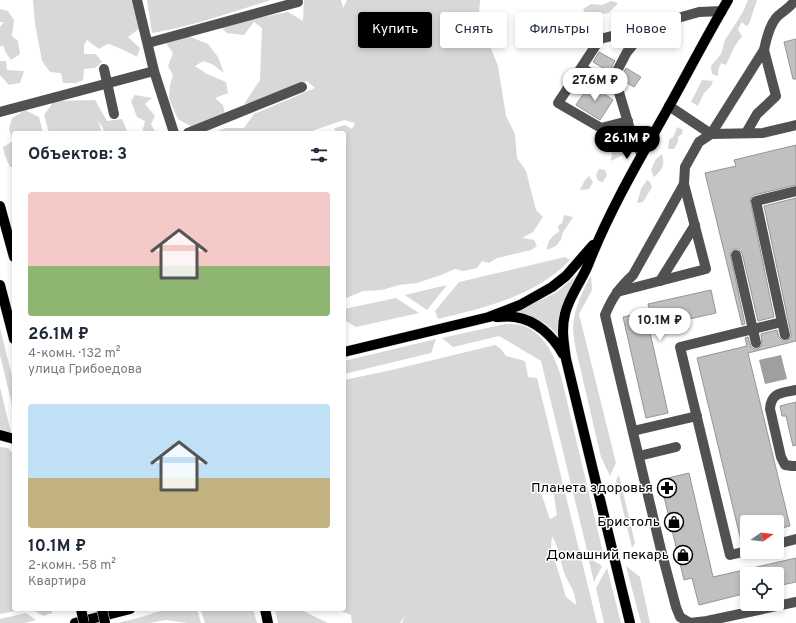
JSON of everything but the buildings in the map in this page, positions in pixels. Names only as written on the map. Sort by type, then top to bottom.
[{"type":"main road","points":[[630,623],[566,359],[563,338],[565,313],[571,297],[587,267],[597,241],[642,155],[728,0]]},
{"type":"main road","points":[[0,206],[12,248]]},
{"type":"main road","points":[[10,240],[12,246]]},
{"type":"main road","points":[[346,352],[489,317],[520,305],[552,287],[566,276],[597,241]]},
{"type":"main road","points":[[0,285],[12,331]]},
{"type":"main road","points":[[489,317],[514,316],[536,325],[558,345],[566,359]]},
{"type":"main road","points":[[0,435],[12,438]]},
{"type":"main road","points":[[81,611],[84,623]]},
{"type":"main road","points":[[102,611],[105,623]]},
{"type":"main road","points":[[75,623],[122,611]]},
{"type":"main road","points":[[265,611],[268,623]]},
{"type":"lane","points":[[137,0],[154,71],[173,131]]},
{"type":"lane","points":[[148,43],[298,2]]},
{"type":"lane","points":[[746,133],[758,114],[776,96],[764,50],[766,36],[777,16],[794,3]]},
{"type":"lane","points":[[681,17],[699,12],[722,11]]},
{"type":"lane","points":[[611,36],[600,39],[558,103],[601,128],[628,121]]},
{"type":"lane","points":[[630,48],[618,69],[618,89],[632,136],[642,155]]},
{"type":"lane","points":[[617,292],[706,269],[684,184],[685,167],[699,142],[711,134],[764,50]]},
{"type":"lane","points":[[582,68],[618,89]]},
{"type":"lane","points":[[104,69],[114,114]]},
{"type":"lane","points":[[0,112],[154,71]]},
{"type":"lane","points":[[193,131],[302,87]]},
{"type":"lane","points":[[669,106],[711,134],[763,133],[796,125]]},
{"type":"lane","points":[[684,184],[633,275],[617,292],[605,316],[676,607],[680,617],[690,623],[707,621],[796,602]]},
{"type":"lane","points":[[785,335],[756,201],[796,192]]},
{"type":"lane","points":[[660,281],[695,225]]},
{"type":"lane","points":[[736,255],[756,343]]},
{"type":"lane","points":[[740,553],[730,555],[680,347],[782,322]]},
{"type":"lane","points":[[796,390],[777,394],[771,402],[770,409],[781,456],[785,465],[796,466]]},
{"type":"lane","points":[[633,431],[697,416]]},
{"type":"lane","points":[[639,456],[676,447]]},
{"type":"lane","points":[[784,542],[796,539]]},
{"type":"shaded area","points":[[33,0],[134,0],[140,28],[128,37],[140,48],[137,57],[108,44],[99,49],[87,40],[84,45],[84,54],[96,54],[102,62],[95,68],[84,69],[83,80],[76,83],[63,83],[61,73],[50,72],[42,61],[35,24]]},
{"type":"shaded area","points":[[147,0],[271,0],[197,23],[152,33]]},
{"type":"shaded area","points":[[304,0],[341,0],[343,8],[347,0],[480,0],[479,12],[440,12],[440,48],[491,48],[498,66],[506,116],[515,134],[517,158],[526,171],[536,210],[543,217],[533,232],[522,238],[534,240],[537,246],[531,250],[497,258],[489,263],[482,261],[477,268],[463,271],[455,269],[417,283],[399,285],[382,290],[363,291],[346,298],[346,131],[334,131],[335,128],[345,125],[352,129],[355,123],[344,120],[312,131],[218,131],[226,128],[244,128],[254,114],[315,88],[307,81],[260,102],[244,104],[260,80],[262,28],[254,22],[244,35],[227,33],[219,25],[288,12],[303,21]]},
{"type":"shaded area","points":[[748,0],[757,0],[749,24],[746,26],[742,22],[738,29],[742,37],[735,46],[726,65],[721,63],[718,70],[718,76],[712,74],[711,66],[721,54],[725,40],[743,12]]},
{"type":"shaded area","points":[[611,1],[618,3],[609,13],[585,12],[583,9],[591,4],[602,5]]},
{"type":"shaded area","points":[[0,9],[8,11],[14,20],[12,36],[18,41],[20,54],[11,60],[3,45],[0,47],[0,27],[4,22],[0,22]]},
{"type":"shaded area","points":[[188,36],[208,44],[218,57],[224,73],[212,64],[203,61],[195,66],[207,74],[226,82],[228,93],[215,98],[223,105],[225,115],[192,127],[178,119],[169,99],[170,85],[173,75],[168,66],[173,53],[166,43]]},
{"type":"shaded area","points":[[0,61],[6,61],[7,70],[24,71],[20,83],[9,85],[0,75]]},
{"type":"shaded area","points":[[702,80],[713,81],[711,86],[704,93],[698,106],[691,102]]},
{"type":"shaded area","points":[[135,95],[152,98],[145,104],[155,116],[151,124],[155,131],[142,131],[145,121],[137,117],[131,101]]},
{"type":"shaded area","points":[[95,100],[107,121],[122,119],[127,131],[104,131],[98,121],[101,131],[48,131],[44,115],[54,101]]},
{"type":"shaded area","points":[[25,110],[39,117],[42,131],[12,131],[12,138],[9,129],[12,118]]},
{"type":"shaded area","points":[[677,127],[683,130],[682,134],[678,137],[678,142],[674,149],[668,149],[669,140],[674,136]]},
{"type":"shaded area","points":[[12,142],[12,167],[10,167],[5,156],[3,147]]},
{"type":"shaded area","points":[[621,144],[626,147],[625,154],[611,161],[612,152]]},
{"type":"shaded area","points":[[662,154],[662,167],[654,177],[651,170],[656,159]]},
{"type":"shaded area","points":[[599,169],[605,170],[607,175],[603,182],[598,181],[596,175]]},
{"type":"shaded area","points":[[589,176],[593,182],[589,189],[580,190],[585,180]]},
{"type":"shaded area","points":[[647,180],[650,182],[652,187],[643,202],[637,203],[641,189]]},
{"type":"shaded area","points":[[564,215],[573,217],[556,246],[547,250],[550,239],[559,232],[558,226],[562,223]]},
{"type":"shaded area","points":[[565,257],[570,260],[542,283],[525,292],[491,305],[438,319],[435,311],[459,282]]},
{"type":"shaded area","points":[[579,273],[563,302],[559,318],[558,335],[539,320],[517,312],[557,292]]},
{"type":"shaded area","points":[[591,275],[592,290],[579,314],[616,463],[610,476],[601,457],[576,350],[574,334],[573,323],[575,313]]},
{"type":"shaded area","points":[[447,285],[427,310],[405,295]]},
{"type":"shaded area","points":[[396,298],[419,313],[356,327],[346,321],[346,309]]},
{"type":"shaded area","points":[[505,324],[521,325],[536,333],[547,345],[555,360],[561,376],[605,561],[587,550],[541,361],[499,336],[453,347],[442,338]]},
{"type":"shaded area","points":[[0,328],[12,376],[12,405],[0,355]]},
{"type":"shaded area","points":[[436,339],[431,353],[346,374],[346,361]]},
{"type":"shaded area","points":[[495,345],[501,349],[506,356],[525,361],[528,377],[537,378],[597,623],[402,623],[405,616],[400,623],[352,623],[351,615],[341,611],[346,611],[346,380]],"holes":[[[547,483],[554,496],[557,515],[550,519],[541,493]],[[552,536],[564,572],[573,591],[576,605],[566,597],[551,547]]]},
{"type":"shaded area","points":[[781,355],[787,379],[765,384],[759,360]]},
{"type":"shaded area","points":[[0,387],[11,433],[0,429]]},
{"type":"shaded area","points":[[0,447],[8,448],[12,453],[12,611],[15,611],[0,614]]},
{"type":"shaded area","points":[[619,475],[635,543],[632,548],[616,480]]},
{"type":"shaded area","points":[[588,557],[602,566],[594,582]]},
{"type":"shaded area","points":[[626,566],[640,577],[650,623],[641,623]]},
{"type":"shaded area","points":[[607,568],[621,623],[604,623],[596,588]]},
{"type":"shaded area","points":[[34,611],[52,611],[52,613],[43,616]]},
{"type":"shaded area","points":[[161,611],[198,611],[201,623],[166,620],[150,623],[117,623]]},
{"type":"shaded area","points":[[201,611],[254,611],[257,623],[205,623]]},
{"type":"shaded area","points":[[275,611],[303,611],[328,623],[278,623]]},
{"type":"shaded area","points":[[26,613],[36,620],[25,623],[0,623],[0,619]]},
{"type":"place","name":"Планета здоровья","points":[[667,488]]},
{"type":"place","name":"Бристоль","points":[[674,522]]},
{"type":"place","name":"Домашний пекарь","points":[[683,555]]}]
